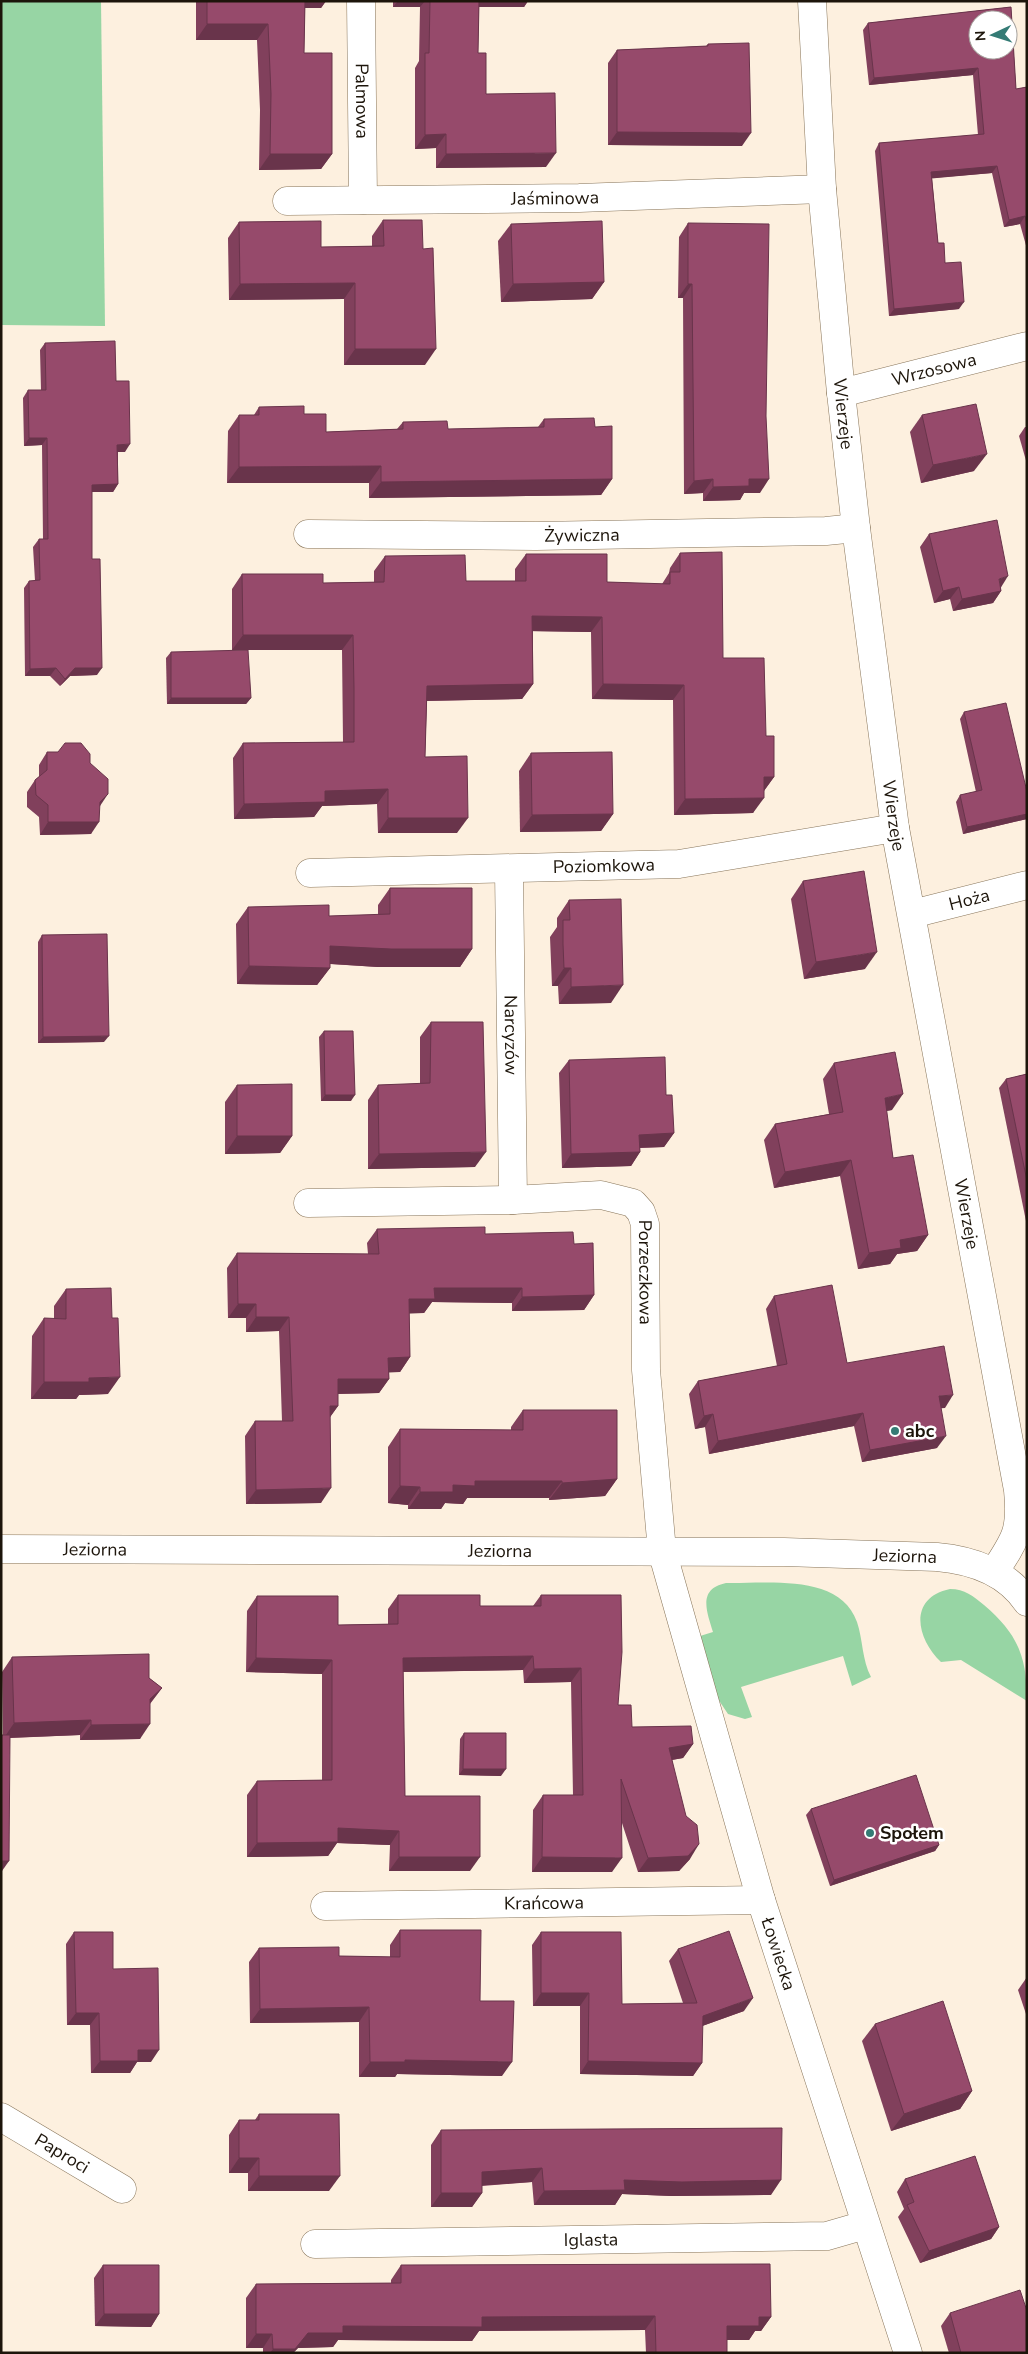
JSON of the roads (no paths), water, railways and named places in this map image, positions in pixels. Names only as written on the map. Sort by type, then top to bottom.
[{"type":"street","name":"Palmowa","points":[[361,1],[362,200]]},
{"type":"street","name":"Wierzeje","points":[[812,1],[822,188],[841,393],[856,528],[896,828],[1016,1425],[1019,1522],[1017,1534],[994,1572]]},
{"type":"street","name":"Jaśminowa","points":[[287,201],[580,198],[822,188]]},
{"type":"street","name":"Wrzosowa","points":[[841,393],[1027,346]]},
{"type":"street","name":"Żywiczna","points":[[308,534],[536,536],[826,531],[856,528]]},
{"type":"street","name":"Poziomkowa","points":[[310,873],[509,870],[679,864],[896,828]]},
{"type":"street","name":"Narcyzów","points":[[509,870],[512,1200]]},
{"type":"street","name":"Hoża","points":[[912,914],[1027,885]]},
{"type":"street","name":"Porzeczkowa","points":[[308,1203],[512,1200],[601,1195],[632,1203],[641,1212],[645,1224],[646,1370],[662,1550]]},
{"type":"street","name":"Jeziorna","points":[[1,1549],[662,1550],[784,1552],[956,1558],[994,1572]]},
{"type":"street","name":"Łowiecka","points":[[662,1550],[761,1900],[908,2353]]},
{"type":"street","points":[[994,1572],[1022,1595],[1027,1602]]},
{"type":"street","name":"Krańcowa","points":[[325,1906],[761,1900]]},
{"type":"street","name":"Paproci","points":[[1,2117],[122,2189]]},
{"type":"street","name":"Iglasta","points":[[315,2244],[816,2237],[836,2234],[865,2225]]},
{"type":"place","name":"abc","points":[[895,1431]]},
{"type":"place","name":"Społem","points":[[870,1833]]}]
